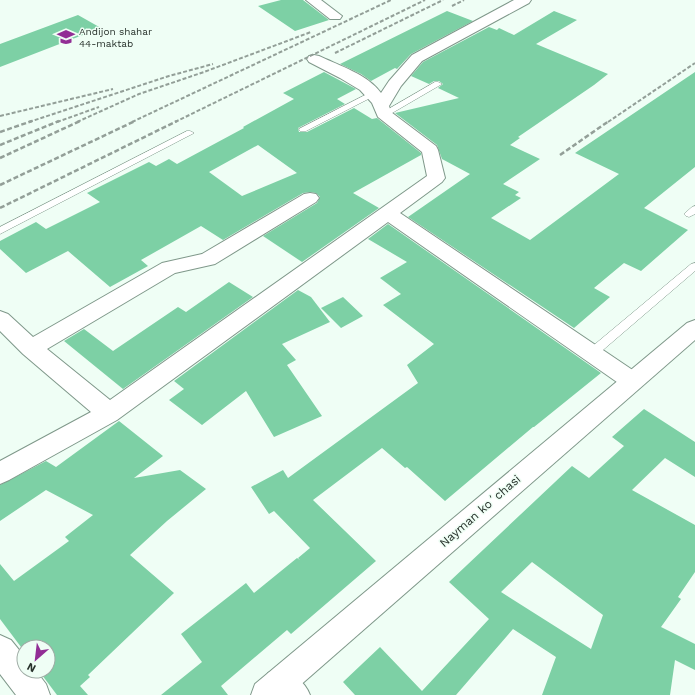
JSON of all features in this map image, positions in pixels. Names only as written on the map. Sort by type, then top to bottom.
[{"type":"street","points":[[313,0],[336,16]]},
{"type":"street","points":[[380,104],[394,84],[417,58],[524,0]]},
{"type":"street","points":[[0,473],[109,413],[436,178],[430,150],[380,104],[365,86],[314,60]]},
{"type":"street","points":[[32,348],[169,268],[208,259],[310,198]]},
{"type":"street","points":[[388,213],[632,381]]},
{"type":"street","points":[[0,319],[109,413]]},
{"type":"street","name":"Nayman koʻchasi","points":[[280,691],[632,381],[695,328]]},
{"type":"street","points":[[0,650],[35,695]]},
{"type":"lane","points":[[303,129],[438,84]]},
{"type":"lane","points":[[0,231],[190,133]]},
{"type":"lane","points":[[592,353],[695,266]]},
{"type":"building","points":[[281,0],[303,0],[329,20],[295,31],[258,6]]},
{"type":"building","points":[[447,11],[473,21],[411,54],[397,69],[395,68],[371,81],[361,74],[340,64]]},
{"type":"building","points":[[554,11],[577,20],[536,44],[608,74],[518,137],[520,138],[510,145],[540,159],[503,184],[519,192],[515,195],[521,198],[491,218],[530,240],[619,174],[575,153],[695,72],[695,167],[644,208],[688,230],[641,271],[624,263],[594,288],[610,297],[574,328],[408,217],[470,174],[442,159],[437,145],[395,113],[459,98],[438,88],[443,84],[439,81],[434,81],[429,84],[411,76],[423,62],[489,27],[497,30],[499,28],[514,35]]},
{"type":"building","points":[[78,15],[101,28],[0,67],[0,44]]},
{"type":"building","points":[[324,72],[356,89],[337,99],[345,104],[298,128],[299,132],[307,132],[354,108],[372,119],[377,118],[421,153],[421,155],[353,193],[379,208],[302,262],[263,236],[317,203],[320,197],[316,193],[310,192],[303,193],[223,240],[201,226],[141,260],[148,266],[110,287],[68,251],[26,273],[0,249],[0,241],[36,222],[46,229],[100,202],[87,193],[149,162],[156,166],[169,159],[177,164],[294,99],[283,93]],"holes":[[[258,145],[297,173],[242,196],[209,172]]]},
{"type":"building","points":[[388,224],[601,373],[533,427],[445,501],[407,467],[405,468],[382,448],[313,500],[376,561],[291,634],[287,630],[221,686],[228,695],[161,695],[202,662],[181,634],[246,583],[254,593],[297,558],[300,560],[298,558],[310,548],[274,511],[269,514],[251,487],[283,470],[288,478],[418,383],[407,365],[434,344],[383,305],[401,294],[380,278],[407,262],[368,239]]},
{"type":"building","points":[[229,282],[253,297],[123,389],[64,341],[84,329],[113,351],[178,307],[186,312]]},
{"type":"building","points":[[298,290],[311,297],[330,322],[282,344],[296,360],[287,365],[322,416],[274,437],[246,391],[202,425],[169,400],[184,389],[174,381]]},
{"type":"building","points":[[343,297],[363,316],[341,328],[321,308]]},
{"type":"building","points":[[644,409],[695,442],[695,477],[665,458],[632,490],[695,525],[695,572],[678,597],[681,599],[661,627],[695,644],[695,670],[675,660],[670,695],[542,695],[556,657],[513,629],[456,695],[355,695],[343,682],[380,647],[422,691],[489,619],[449,582],[572,466],[589,478],[624,446],[612,437]],"holes":[[[532,562],[603,615],[591,649],[501,592]]]},
{"type":"building","points":[[119,421],[163,456],[134,478],[180,470],[206,489],[167,521],[130,555],[174,593],[88,675],[90,677],[80,686],[88,695],[57,695],[45,679],[56,679],[56,639],[16,639],[16,640],[0,619],[0,564],[14,581],[69,541],[65,537],[93,515],[46,490],[0,521],[0,485],[46,461],[56,467]]},
{"type":"railway","points":[[132,122],[391,0]]},
{"type":"railway","points":[[175,122],[425,0]]},
{"type":"railway","points":[[335,53],[443,0]]},
{"type":"railway","points":[[452,6],[464,0]]},
{"type":"railway","points":[[77,122],[139,94],[204,72],[311,32]]},
{"type":"railway","points":[[608,122],[695,63]]},
{"type":"railway","points":[[31,121],[169,76],[213,64]]},
{"type":"railway","points":[[0,116],[113,89]]},
{"type":"railway","points":[[57,122],[99,107]]},
{"type":"railway","points":[[0,132],[31,121]]},
{"type":"railway","points":[[0,145],[59,121]]},
{"type":"railway","points":[[0,158],[80,121]]},
{"type":"railway","points":[[0,185],[135,121]]},
{"type":"railway","points":[[0,208],[177,121]]},
{"type":"railway","points":[[560,155],[609,121]]},
{"type":"place","name":"Andijon shahar 44-maktab","points":[[66,37]]}]
